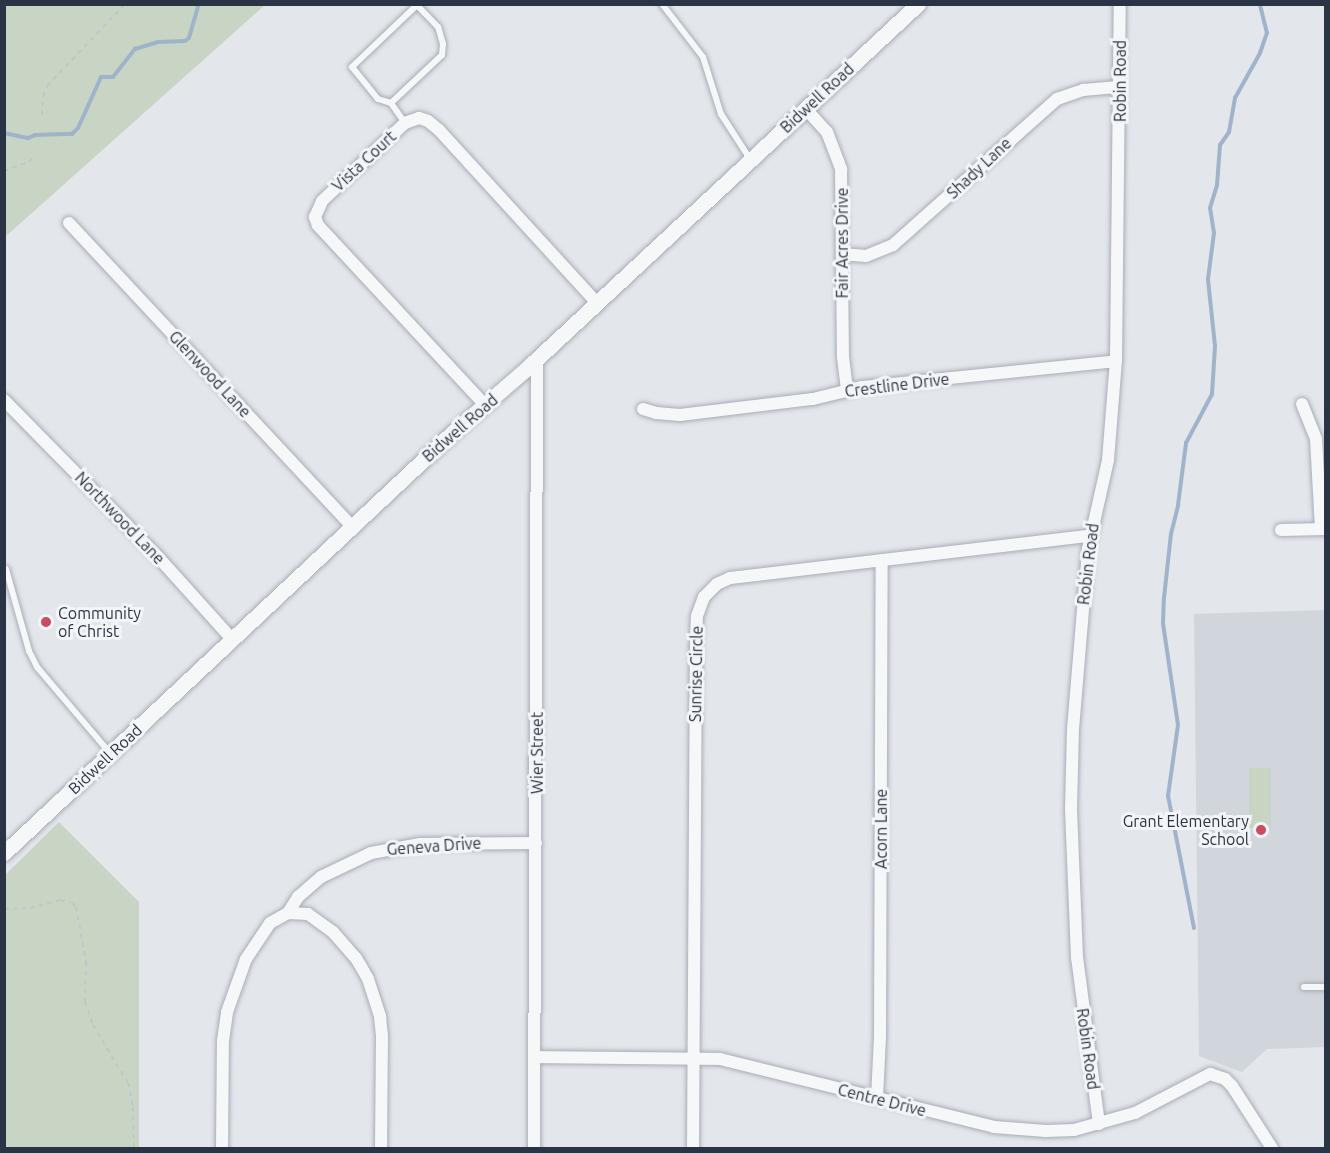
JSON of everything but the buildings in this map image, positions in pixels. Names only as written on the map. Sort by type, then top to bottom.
[{"type":"street","name":"Bidwell Road","points":[[4,853],[352,526],[597,303],[918,4]]},
{"type":"street","name":"Robin Road","points":[[1099,1124],[1090,1070],[1077,958],[1071,810],[1078,654],[1090,536],[1108,460],[1116,361],[1120,4]]},
{"type":"street","name":"Shady Lane","points":[[842,254],[866,256],[893,245],[1057,99],[1083,90],[1119,87]]},
{"type":"street","name":"Fair Acres Drive","points":[[806,109],[827,132],[841,169],[843,357],[847,389]]},
{"type":"street","name":"Vista Court","points":[[485,405],[318,225],[315,217],[322,201],[405,123],[419,118],[428,121],[439,130],[597,303]]},
{"type":"street","name":"Glenwood Lane","points":[[69,223],[352,526]]},
{"type":"street","name":"Wier Street","points":[[534,1149],[537,358]]},
{"type":"street","name":"Crestline Drive","points":[[643,409],[656,413],[680,414],[813,399],[847,389],[1116,361]]},
{"type":"street","name":"Northwood Lane","points":[[4,400],[166,566],[232,639]]},
{"type":"street","points":[[1281,530],[1323,529],[1316,439],[1302,404]]},
{"type":"street","name":"Sunrise Circle","points":[[693,1149],[696,654],[699,608],[709,591],[730,578],[1090,536]]},
{"type":"street","name":"Acorn Lane","points":[[877,1098],[880,1036],[882,560]]},
{"type":"street","name":"Geneva Drive","points":[[222,1149],[223,1041],[230,999],[256,941],[270,922],[288,914],[298,897],[315,881],[371,853],[420,844],[536,843]]},
{"type":"street","points":[[288,914],[308,914],[333,932],[356,958],[368,979],[380,1017],[381,1149]]},
{"type":"street","name":"Centre Drive","points":[[535,1057],[720,1059],[1019,1131],[1074,1130],[1099,1124],[1155,1104],[1205,1074],[1219,1075],[1232,1086],[1272,1149]]},
{"type":"lane","points":[[662,4],[703,57],[721,114],[750,159]]},
{"type":"lane","points":[[391,103],[442,55],[443,44],[438,27],[417,5],[352,67],[378,99],[391,103],[405,123]]},
{"type":"lane","points":[[6,569],[29,651],[37,667],[110,754]]},
{"type":"lane","points":[[1304,987],[1326,987]]},
{"type":"path","points":[[42,116],[43,96],[47,86],[125,4]]},
{"type":"path","points":[[4,171],[29,162],[33,157]]},
{"type":"path","points":[[4,909],[30,908],[60,900],[72,903],[76,907],[86,962],[85,1002],[93,1025],[130,1088],[134,1149]]},
{"type":"shaded area","name":"Grant Elementary School","points":[[1325,610],[1325,1047],[1267,1049],[1242,1072],[1199,1056],[1194,614]]},
{"type":"green space","points":[[5,4],[265,4],[265,5],[5,237]]},
{"type":"green space","points":[[1249,768],[1271,768],[1271,828],[1249,828]]},
{"type":"green space","points":[[59,822],[139,902],[139,1148],[5,1148],[5,875]]},
{"type":"waterway","points":[[4,133],[28,138],[35,135],[72,134],[78,128],[101,77],[113,77],[135,49],[158,42],[185,41],[189,38],[199,4]]},
{"type":"waterway","points":[[1194,928],[1168,796],[1178,725],[1163,623],[1164,598],[1171,534],[1178,505],[1186,443],[1212,394],[1215,346],[1208,279],[1214,233],[1210,208],[1217,185],[1220,145],[1229,132],[1235,98],[1260,53],[1267,33],[1260,4]]},
{"type":"place","name":"Community of Christ","points":[[46,622]]},
{"type":"place","name":"Grant Elementary School","points":[[1261,830]]}]
